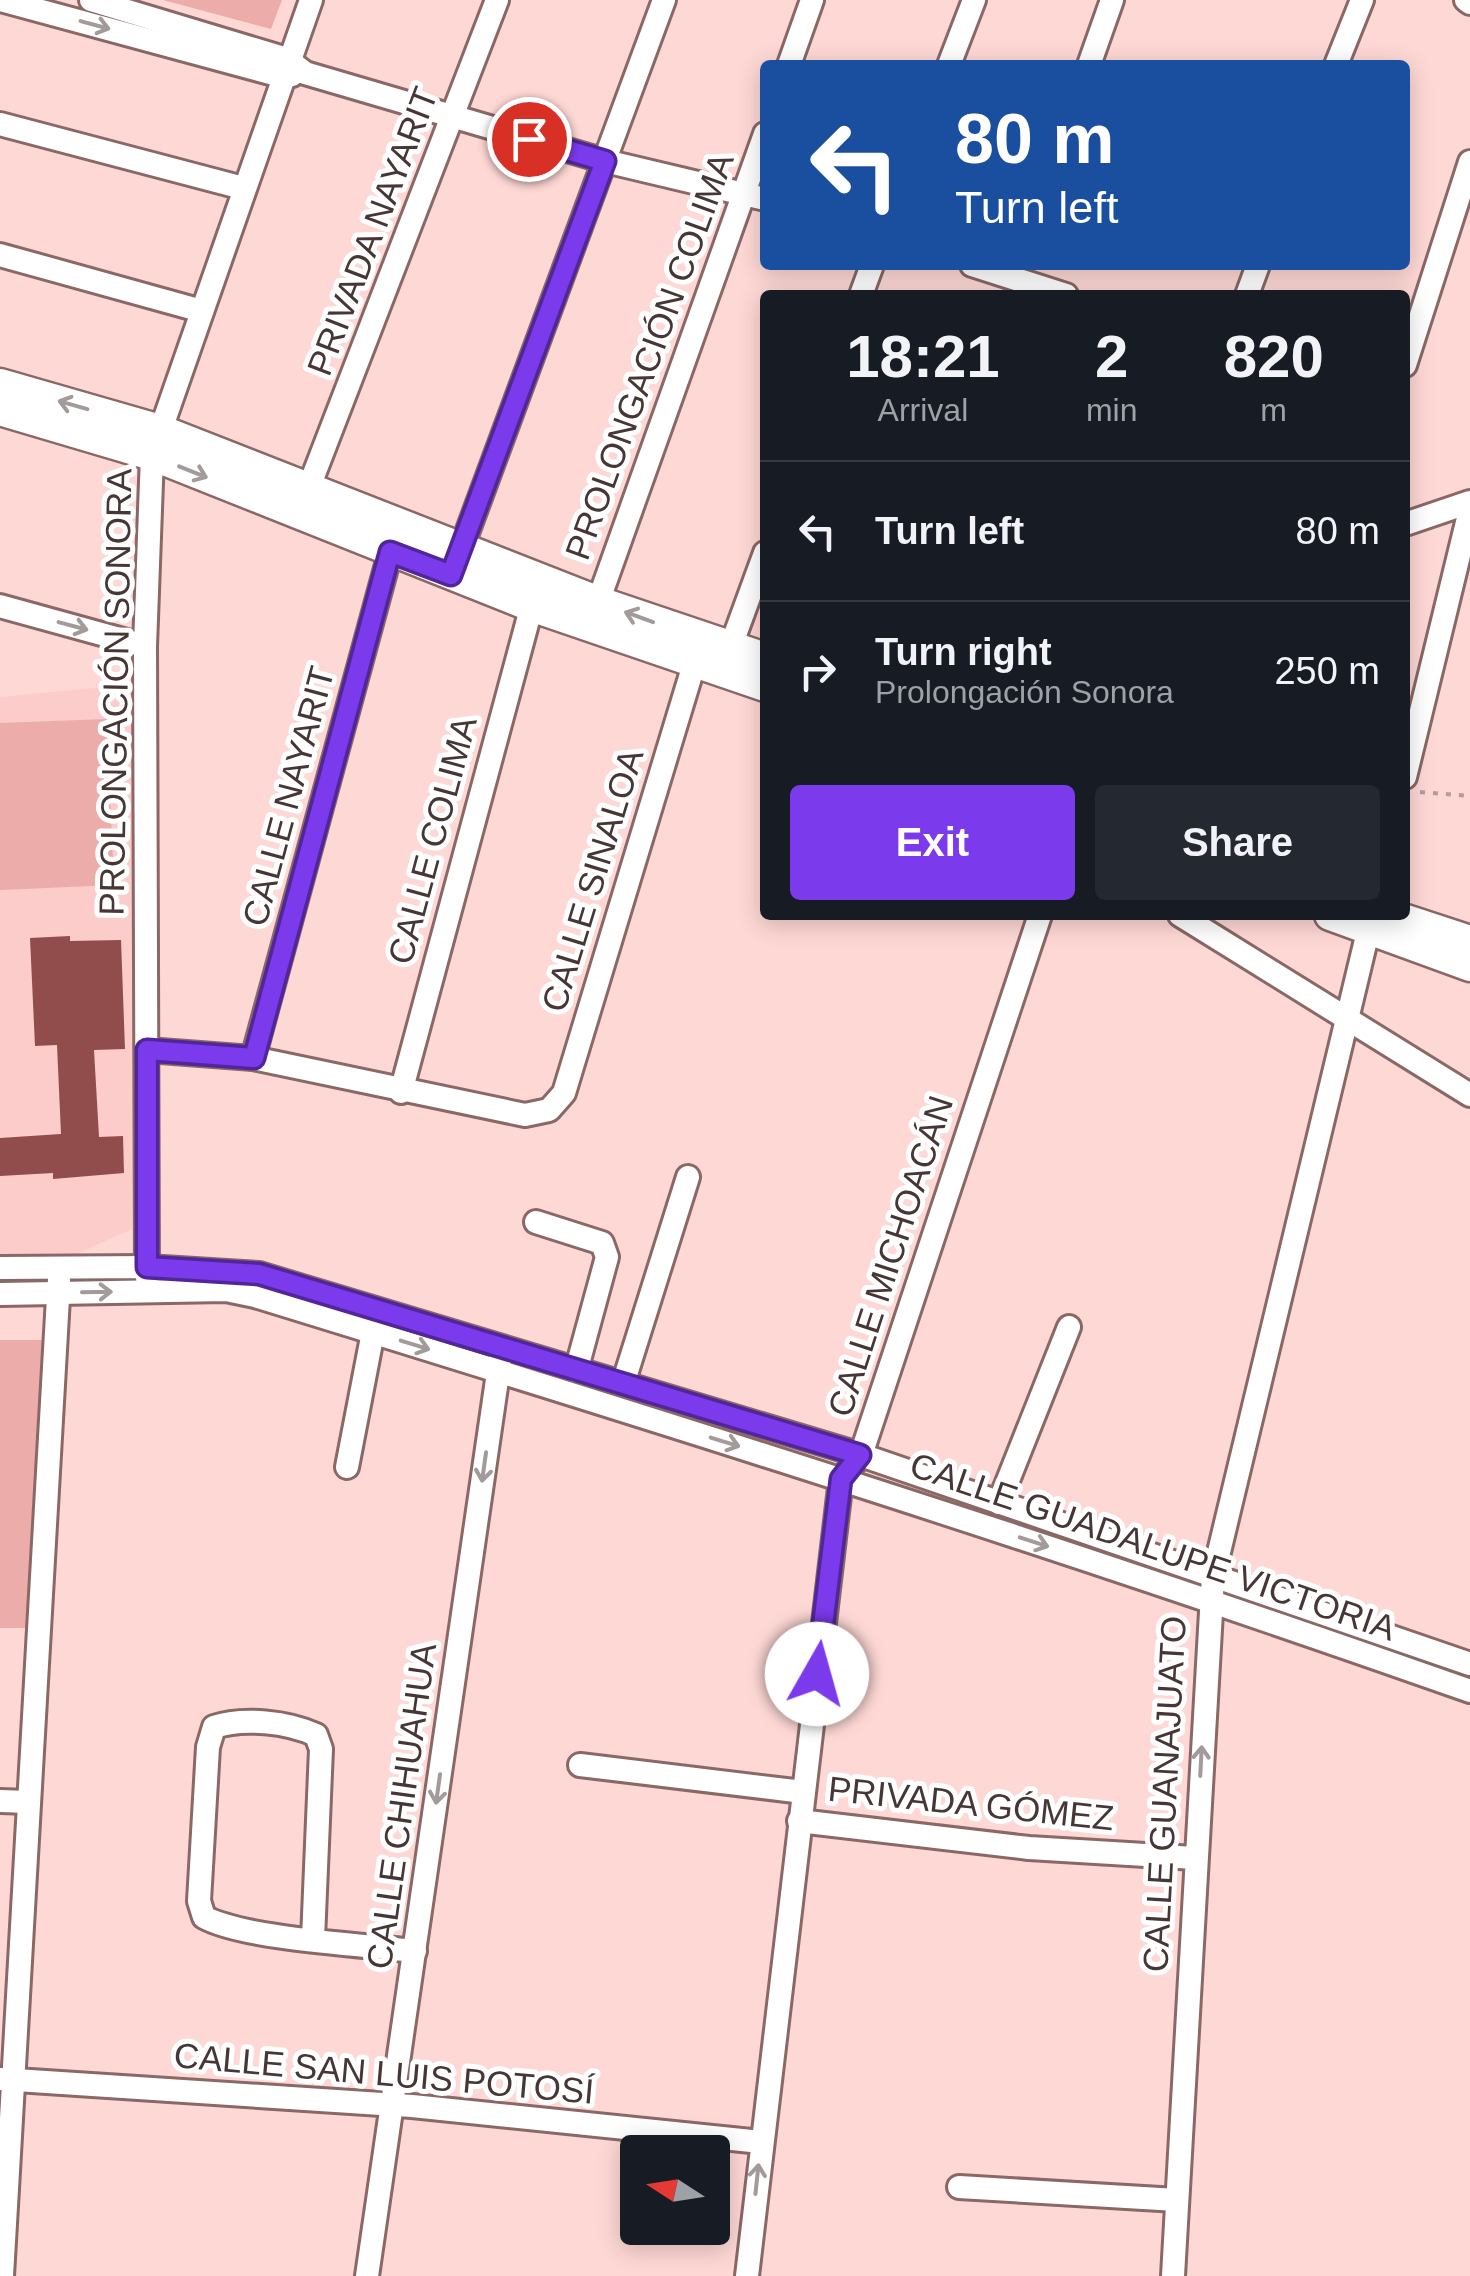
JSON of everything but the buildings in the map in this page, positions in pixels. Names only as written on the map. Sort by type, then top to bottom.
[{"type":"street","points":[[1,0],[291,69]]},
{"type":"street","points":[[91,0],[291,69],[453,118],[605,161],[755,196]]},
{"type":"street","name":"PROLONGACIÓN SONORA","points":[[148,1292],[146,646],[156,442],[243,188],[291,69],[311,0]]},
{"type":"street","name":"PRIVADA NAYARIT","points":[[304,500],[498,0]]},
{"type":"street","points":[[456,561],[664,0]]},
{"type":"street","points":[[791,60],[812,0]]},
{"type":"street","points":[[951,60],[974,0]]},
{"type":"street","points":[[1090,60],[1112,0]]},
{"type":"street","points":[[1338,60],[1362,0]]},
{"type":"street","points":[[0,124],[243,188]]},
{"type":"street","points":[[1410,349],[1470,162]]},
{"type":"street","name":"PROLONGACIÓN COLIMA","points":[[594,614],[755,196],[760,165]]},
{"type":"street","points":[[0,255],[202,311]]},
{"type":"street","points":[[986,270],[1049,290]]},
{"type":"street","points":[[0,384],[304,500],[400,522],[456,561],[594,614],[709,650],[760,657]]},
{"type":"street","points":[[0,410],[156,442]]},
{"type":"street","points":[[304,500],[390,552],[456,561]]},
{"type":"street","points":[[1410,523],[1470,511],[1410,757]]},
{"type":"street","name":"CALLE NAYARIT","points":[[254,1058],[400,522]]},
{"type":"street","name":"CALLE SINALOA","points":[[401,1092],[525,1115],[548,1110],[564,1093],[709,650],[760,563]]},
{"type":"street","name":"CALLE COLIMA","points":[[401,1092],[535,592]]},
{"type":"street","points":[[0,606],[146,646]]},
{"type":"street","points":[[709,650],[760,683]]},
{"type":"street","name":"CALLE MICHOACÁN","points":[[841,1479],[860,1455],[1038,920]]},
{"type":"street","points":[[1188,920],[1470,1095]]},
{"type":"street","points":[[1378,920],[1470,941]]},
{"type":"street","points":[[1378,920],[1470,966]]},
{"type":"street","name":"CALLE GUANAJUATO","points":[[1173,2276],[1212,1588],[1349,1023],[1378,920]]},
{"type":"street","points":[[147,1050],[254,1058],[401,1092]]},
{"type":"street","points":[[623,1384],[688,1177]]},
{"type":"street","points":[[536,1222],[602,1243],[608,1257],[576,1371]]},
{"type":"street","points":[[2,2276],[7,2079],[30,1802],[60,1267]]},
{"type":"street","name":"CALLE GUADALUPE VICTORIA","points":[[0,1268],[147,1267],[259,1274],[502,1344],[576,1371],[860,1455],[999,1503],[1470,1691]]},
{"type":"street","name":"CALLE GUADALUPE VICTORIA","points":[[0,1294],[226,1290],[373,1332],[841,1479],[1470,1664]]},
{"type":"street","points":[[999,1503],[1069,1328]]},
{"type":"street","points":[[347,1467],[373,1332]]},
{"type":"street","name":"CALLE CHIHUAHUA","points":[[367,2276],[502,1344]]},
{"type":"street","points":[[748,2276],[841,1479]]},
{"type":"street","points":[[313,1939],[322,1749],[316,1734],[300,1728],[230,1721],[214,1727],[199,1901],[204,1916],[218,1925],[313,1939],[416,1951]]},
{"type":"street","points":[[580,1765],[803,1792]]},
{"type":"street","points":[[0,1801],[30,1802]]},
{"type":"street","name":"PRIVADA GÓMEZ","points":[[799,1821],[1029,1848],[1195,1858]]},
{"type":"street","name":"CALLE SAN LUIS POTOSÍ","points":[[7,2079],[394,2105],[761,2142]]},
{"type":"street","points":[[959,2186],[1177,2200]]},
{"type":"path","points":[[1410,791],[1470,796]]},
{"type":"shaded area","points":[[163,0],[282,0],[271,29]]},
{"type":"shaded area","points":[[137,684],[132,1229],[59,1262],[0,1261],[0,697]]},
{"type":"shaded area","points":[[107,719],[114,885],[0,890],[0,723]]},
{"type":"shaded area","points":[[0,1340],[42,1340],[27,1628],[0,1628]]},
{"type":"route","points":[[529,139],[605,161],[451,575],[390,552],[254,1058],[147,1050],[147,1267],[259,1274],[502,1344],[576,1371],[860,1455],[841,1479],[817,1674]]}]
